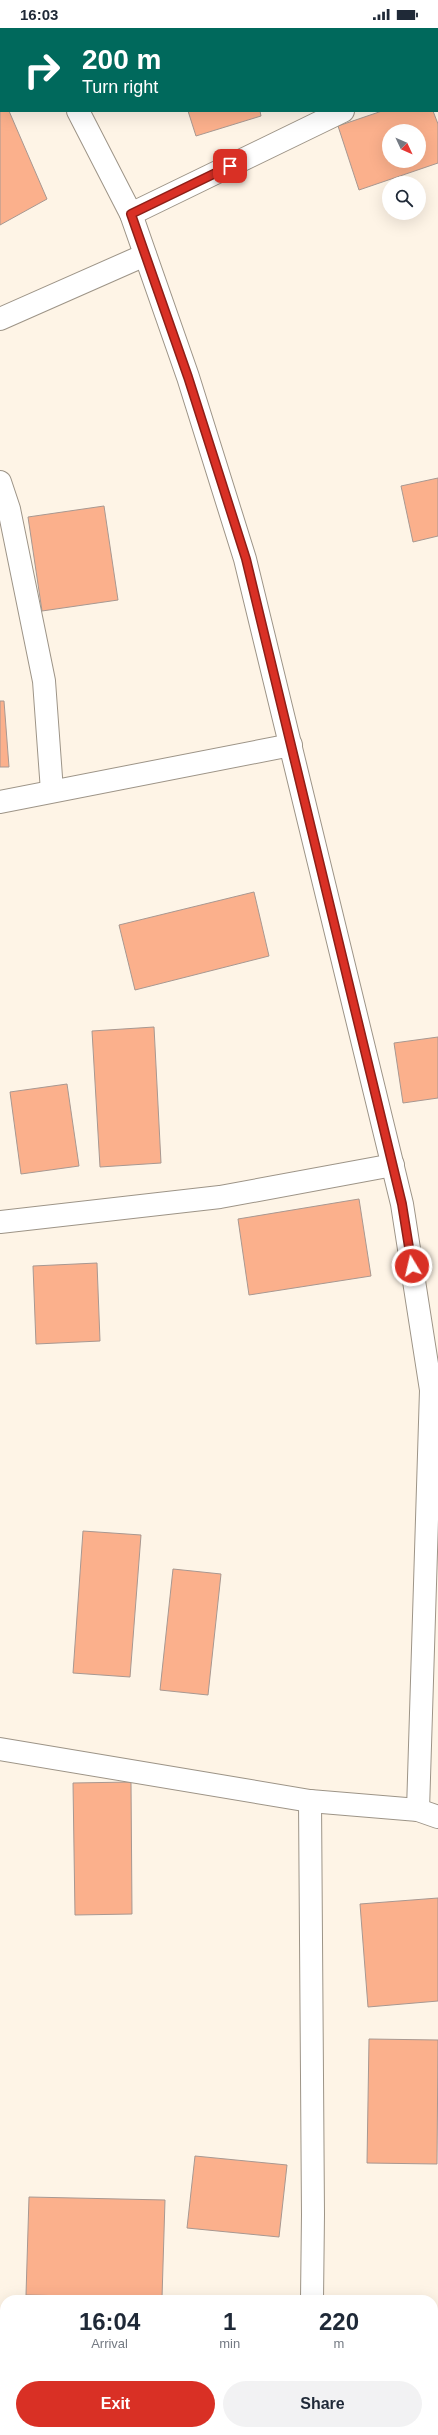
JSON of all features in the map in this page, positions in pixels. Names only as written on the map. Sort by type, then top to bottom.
[{"type":"street","points":[[79,112],[131,214],[188,377],[246,559],[402,1204],[431,1390],[418,1810]]},
{"type":"street","points":[[131,214],[341,112]]},
{"type":"street","points":[[0,319],[145,255]]},
{"type":"street","points":[[0,482],[9,509],[44,681],[52,792]]},
{"type":"street","points":[[0,802],[291,745]]},
{"type":"street","points":[[0,1222],[220,1197],[393,1165]]},
{"type":"street","points":[[0,1749],[310,1801],[418,1810],[438,1817]]},
{"type":"street","points":[[310,1801],[313,2214],[312,2295]]},
{"type":"building","points":[[0,112],[9,112],[47,199],[0,225]]},
{"type":"building","points":[[188,112],[260,112],[261,116],[196,136]]},
{"type":"building","points":[[379,112],[433,112],[438,124],[438,163],[426,167],[426,124],[382,124],[382,168],[423,168],[400,176],[382,176],[382,182],[359,190],[338,126]]},
{"type":"building","points":[[438,478],[438,536],[413,542],[401,486]]},
{"type":"building","points":[[104,506],[118,600],[42,611],[28,517]]},
{"type":"building","points":[[0,701],[4,701],[9,767],[0,767]]},
{"type":"building","points":[[254,892],[269,956],[135,990],[119,925]]},
{"type":"building","points":[[154,1027],[161,1163],[100,1167],[92,1031]]},
{"type":"building","points":[[438,1037],[438,1098],[403,1103],[394,1043]]},
{"type":"building","points":[[67,1084],[79,1166],[21,1174],[10,1092]]},
{"type":"building","points":[[359,1199],[371,1276],[249,1295],[238,1219]]},
{"type":"building","points":[[97,1263],[100,1341],[36,1344],[33,1266]]},
{"type":"building","points":[[83,1531],[141,1535],[130,1677],[73,1673]]},
{"type":"building","points":[[173,1569],[221,1574],[208,1695],[160,1690]]},
{"type":"building","points":[[131,1782],[132,1914],[75,1915],[73,1783]]},
{"type":"building","points":[[438,1898],[438,2001],[368,2007],[360,1904]]},
{"type":"building","points":[[369,2039],[438,2040],[437,2164],[367,2163]]},
{"type":"building","points":[[195,2156],[287,2165],[279,2237],[187,2228]]},
{"type":"building","points":[[29,2197],[165,2200],[162,2295],[26,2295]]},
{"type":"route","points":[[230,166],[131,214],[188,377],[246,559],[402,1204],[412,1266]]}]
